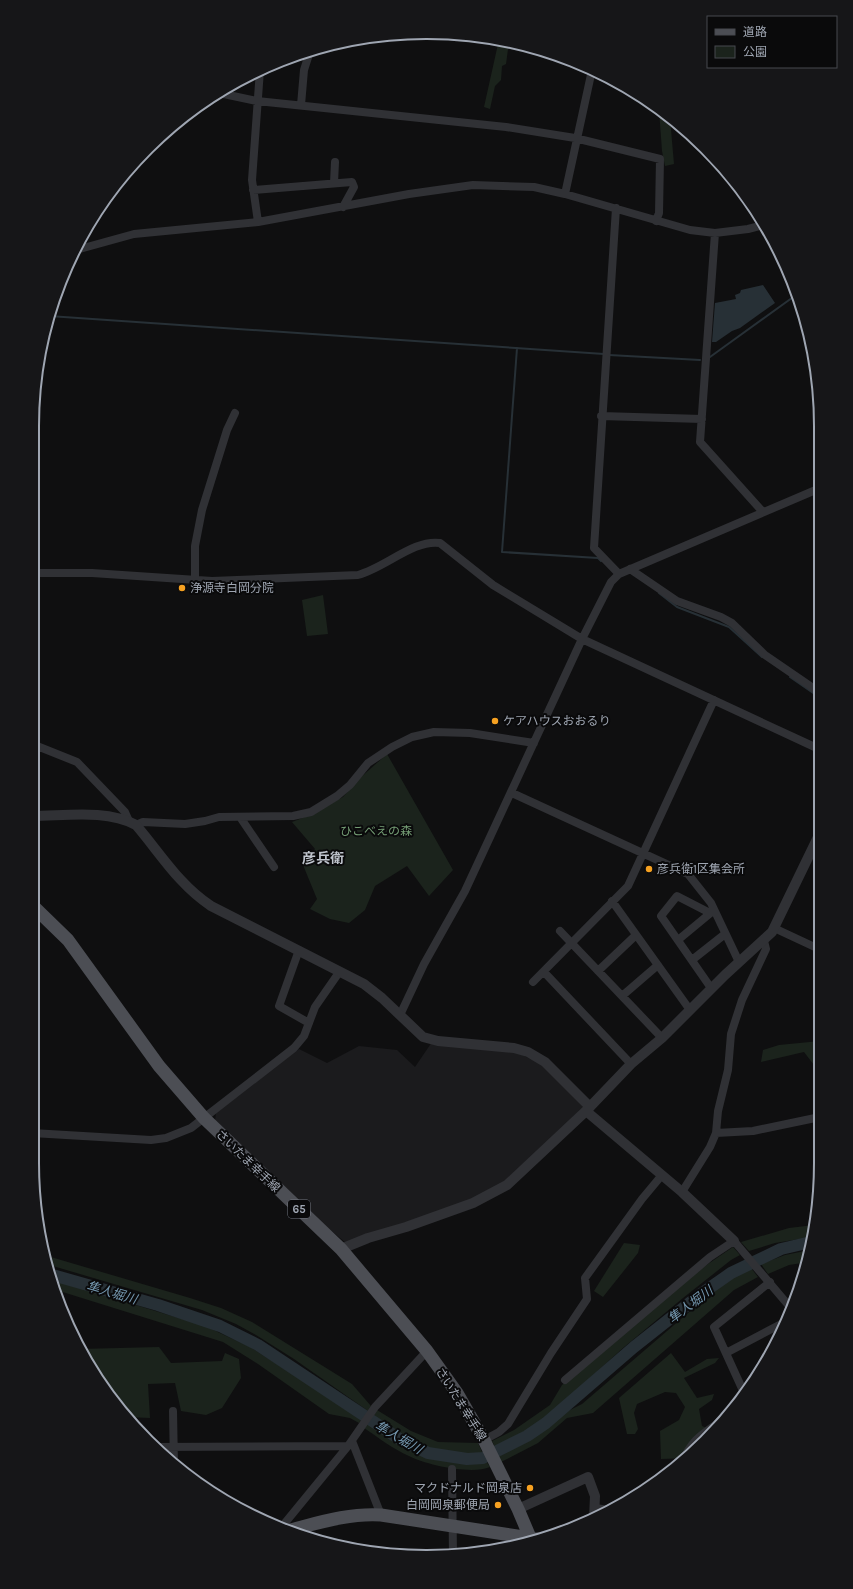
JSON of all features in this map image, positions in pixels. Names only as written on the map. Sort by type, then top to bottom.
[{"type":"main road","name":"さいたま幸手線","points":[[39,912],[68,940],[159,1066],[204,1118],[341,1249],[427,1351],[457,1393],[484,1440],[532,1535]]},
{"type":"main road","points":[[297,1527],[346,1516],[363,1514],[381,1515],[523,1538]]},
{"type":"street","points":[[302,105],[304,70],[308,58]]},
{"type":"street","points":[[565,194],[575,138],[591,75]]},
{"type":"street","points":[[258,222],[252,180],[259,77]]},
{"type":"street","points":[[227,95],[257,101],[467,122],[575,138],[660,159],[659,213],[656,221]]},
{"type":"street","points":[[334,183],[335,162]]},
{"type":"street","points":[[253,190],[352,182],[354,187],[343,208]]},
{"type":"street","points":[[84,247],[134,234],[258,222],[448,188],[473,185],[534,187],[616,208],[690,230],[715,233],[758,226]]},
{"type":"street","points":[[616,208],[601,416],[594,548],[619,574]]},
{"type":"street","points":[[715,233],[700,442],[762,511]]},
{"type":"street","points":[[195,580],[195,546],[202,510],[227,430],[235,413]]},
{"type":"street","points":[[601,416],[702,419]]},
{"type":"street","points":[[400,1016],[424,964],[465,891],[512,793],[582,639],[611,582],[619,574],[630,569],[762,511],[814,491]]},
{"type":"street","points":[[39,573],[92,573],[219,581],[358,575],[371,572],[418,545],[431,541],[440,543],[493,586],[582,639],[814,747]]},
{"type":"street","points":[[630,569],[677,601],[721,617],[732,623],[765,655],[814,689]]},
{"type":"street","points":[[533,982],[628,886],[714,700]]},
{"type":"street","points":[[39,816],[98,816],[113,817],[132,823],[185,824],[219,817],[293,816],[311,812],[337,796],[350,785],[368,763],[412,737],[434,732],[470,733],[534,743]]},
{"type":"street","points":[[39,747],[77,762],[124,812],[170,869],[196,896],[211,906],[364,984],[382,998],[423,1037],[438,1041],[514,1048],[528,1052],[546,1062],[588,1109],[682,1192],[734,1241],[787,1304]]},
{"type":"street","points":[[512,793],[688,874],[711,903],[712,912],[726,934],[739,962]]},
{"type":"street","points":[[240,817],[274,867]]},
{"type":"street","points":[[341,1249],[368,1238],[406,1227],[473,1203],[507,1185],[588,1109],[631,1064],[662,1038],[711,988],[764,940],[774,928],[814,845]]},
{"type":"street","points":[[711,988],[661,916],[677,896],[712,912]]},
{"type":"street","points":[[612,901],[690,1010]]},
{"type":"street","points":[[678,940],[712,912]]},
{"type":"street","points":[[774,928],[814,947]]},
{"type":"street","points":[[560,931],[662,1038]]},
{"type":"street","points":[[692,960],[726,934]]},
{"type":"street","points":[[598,971],[636,935]]},
{"type":"street","points":[[682,1192],[710,1147],[716,1132],[718,1111],[728,1070],[731,1034],[742,1000],[766,949],[764,940]]},
{"type":"street","points":[[299,950],[279,1006],[309,1023]]},
{"type":"street","points":[[622,996],[658,965]]},
{"type":"street","points":[[39,1133],[151,1140],[180,1134],[204,1118],[294,1048],[304,1036],[315,1007],[340,971]]},
{"type":"street","points":[[544,972],[631,1064]]},
{"type":"street","points":[[716,1132],[753,1131],[814,1118]]},
{"type":"street","points":[[484,1440],[499,1432],[508,1424],[550,1353],[587,1299],[586,1278],[642,1199],[662,1175]]},
{"type":"street","points":[[565,1380],[710,1257],[734,1241]]},
{"type":"street","points":[[742,1388],[714,1327],[768,1280]]},
{"type":"street","points":[[726,1353],[778,1326]]},
{"type":"street","points":[[290,1525],[350,1444],[374,1407],[427,1351]]},
{"type":"street","points":[[173,1411],[174,1456]]},
{"type":"street","points":[[688,1448],[697,1438],[705,1432]]},
{"type":"street","points":[[163,1447],[350,1444]]},
{"type":"street","points":[[350,1444],[381,1515]]},
{"type":"street","points":[[452,1469],[453,1549]]},
{"type":"street","points":[[518,1509],[588,1477],[595,1496],[594,1512]]},
{"type":"shaded area","points":[[763,285],[775,303],[740,328],[732,331],[716,342],[712,342],[715,303],[736,299],[735,295],[740,293],[741,290]]},
{"type":"shaded area","points":[[432,1042],[514,1051],[543,1065],[584,1108],[499,1186],[458,1205],[346,1243],[328,1228],[215,1121],[216,1113],[299,1049],[327,1063],[359,1046],[397,1050],[415,1067]]},
{"type":"green space","points":[[498,45],[509,48],[506,64],[502,66],[501,80],[495,86],[490,109],[484,107]]},
{"type":"green space","points":[[660,117],[671,126],[674,164],[665,166],[662,151]]},
{"type":"green space","points":[[323,595],[328,634],[307,636],[302,600]]},
{"type":"green space","name":"ひこべえの森","points":[[387,754],[453,870],[429,896],[407,866],[375,886],[365,910],[349,923],[330,919],[310,909],[317,899],[303,865],[315,849],[292,822],[310,815],[343,797],[360,778]]},
{"type":"green space","points":[[814,1042],[814,1065],[804,1052],[761,1062],[763,1050],[779,1045]]},
{"type":"green space","points":[[809,1226],[807,1238],[775,1243],[749,1251],[741,1242],[789,1228]]},
{"type":"green space","points":[[624,1243],[640,1245],[638,1253],[603,1297],[594,1291]]},
{"type":"green space","points":[[733,1247],[740,1255],[731,1260],[683,1298],[623,1348],[550,1414],[529,1429],[495,1447],[492,1441],[514,1430],[550,1405],[562,1385],[686,1279]]},
{"type":"green space","points":[[804,1251],[801,1263],[789,1265],[768,1274],[761,1264],[785,1255]]},
{"type":"green space","points":[[51,1257],[221,1308],[252,1322],[352,1384],[371,1406],[368,1411],[294,1359],[256,1335],[236,1324],[202,1310],[53,1266]]},
{"type":"green space","points":[[751,1268],[758,1277],[734,1290],[593,1413],[567,1418],[538,1443],[501,1462],[498,1455],[526,1442],[552,1425],[564,1413],[582,1404],[723,1283]]},
{"type":"green space","points":[[58,1281],[205,1326],[250,1347],[362,1419],[359,1423],[350,1418],[329,1414],[258,1364],[223,1342],[62,1292]]},
{"type":"green space","points":[[159,1347],[171,1363],[222,1361],[225,1353],[239,1359],[241,1378],[222,1408],[206,1415],[181,1411],[175,1383],[148,1384],[150,1418],[134,1417],[104,1378],[87,1349]]},
{"type":"green space","points":[[671,1353],[685,1372],[707,1359],[719,1358],[715,1363],[684,1378],[697,1398],[714,1394],[712,1400],[699,1409],[702,1426],[708,1429],[676,1458],[661,1459],[660,1431],[679,1420],[685,1407],[676,1393],[665,1392],[637,1404],[634,1413],[638,1429],[635,1434],[627,1434],[619,1398]]},
{"type":"green space","points":[[377,1410],[411,1431],[438,1442],[478,1443],[483,1454],[461,1456],[436,1452],[402,1437],[390,1429],[373,1415]]},
{"type":"green space","points":[[367,1423],[424,1454],[455,1463],[486,1461],[490,1467],[472,1470],[449,1468],[426,1463],[397,1450],[386,1443],[364,1428]]},
{"type":"waterway","points":[[710,357],[792,298]]},
{"type":"waterway","points":[[55,316],[604,354]]},
{"type":"waterway","points":[[517,348],[502,552],[598,558],[601,561]]},
{"type":"waterway","points":[[609,355],[700,360]]},
{"type":"waterway","points":[[659,593],[677,607],[729,627],[762,657]]},
{"type":"waterway","points":[[790,677],[814,694]]},
{"type":"waterway","name":"隼人堀川","points":[[56,1276],[158,1305],[220,1326],[258,1345],[401,1440],[428,1453],[467,1459],[483,1458],[527,1436],[546,1423],[634,1347],[701,1294],[731,1273],[781,1249],[806,1243]]},
{"type":"place","name":"浄源寺白岡分院","points":[[182,588]]},
{"type":"place","name":"ケアハウスおおるり","points":[[495,721]]},
{"type":"place","name":"彦兵衛1区集会所","points":[[649,869]]},
{"type":"place","name":"マクドナルド岡泉店","points":[[530,1488]]},
{"type":"place","name":"白岡岡泉郵便局","points":[[498,1505]]},
{"type":"district","name":"彦兵衛","points":[[323,858]]}]
